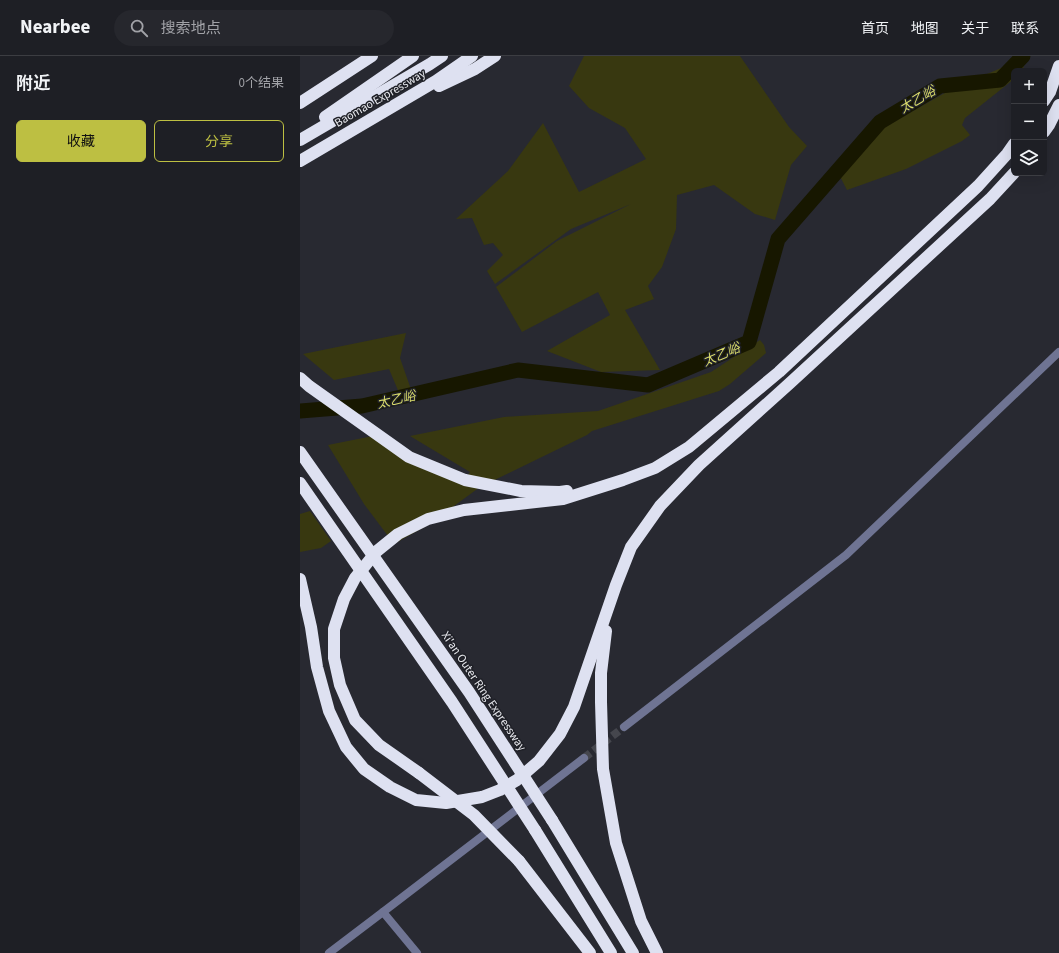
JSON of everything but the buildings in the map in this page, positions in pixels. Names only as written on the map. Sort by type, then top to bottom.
[{"type":"highway","points":[[300,103],[371,56]]},
{"type":"highway","points":[[300,134],[413,56]]},
{"type":"highway","name":"Baomao Expressway","points":[[300,140],[442,56]]},
{"type":"highway","name":"Baomao Expressway","points":[[300,161],[436,81],[472,56]]},
{"type":"highway","points":[[387,110],[475,69],[495,56]]},
{"type":"highway","points":[[1047,96],[1059,66]]},
{"type":"highway","points":[[1047,128],[1059,105]]},
{"type":"highway","points":[[590,953],[519,861],[474,815],[379,745],[355,720],[340,685],[334,658],[334,628],[344,599],[355,578],[377,551],[398,534],[428,519],[464,510],[563,499],[655,468],[688,447],[779,372],[978,186],[1011,148]]},
{"type":"highway","points":[[300,579],[311,627],[317,667],[329,711],[346,746],[364,769],[390,787],[416,800],[446,803],[482,797],[500,790],[517,780],[539,761],[560,734],[574,707],[616,584],[631,547],[660,506],[699,465],[802,373],[990,199],[1011,176]]},
{"type":"highway","points":[[300,378],[309,386],[410,457],[465,480],[521,491],[560,492],[623,480]]},
{"type":"highway","name":"Xi'an Outer Ring Expressway","points":[[300,452],[470,692],[552,820],[633,953]]},
{"type":"highway","points":[[300,483],[452,702],[535,830],[611,953]]},
{"type":"highway","points":[[616,584],[604,640],[601,673],[603,769],[616,844],[642,921],[657,953]]},
{"type":"street","points":[[624,727],[846,555],[1059,352]]},
{"type":"street","points":[[329,953],[584,758]]},
{"type":"street","points":[[383,912],[417,953]]},
{"type":"shaded area","points":[[584,56],[740,56],[789,127],[807,146],[791,165],[775,220],[755,214],[714,185],[677,195],[676,229],[662,267],[648,286],[654,299],[625,310],[660,370],[601,372],[547,351],[610,315],[598,292],[522,332],[496,287],[557,241],[631,204],[571,229],[495,284],[487,271],[503,255],[493,243],[484,245],[472,218],[456,219],[508,171],[543,123],[579,192],[646,159],[625,128],[589,108],[569,86]]},
{"type":"shaded area","points":[[1018,56],[1025,56],[1023,68],[1011,68],[1011,81],[965,118],[962,125],[970,135],[962,141],[906,169],[847,190],[834,165],[848,148],[950,90],[1008,65]]},
{"type":"shaded area","points":[[406,333],[400,358],[414,398],[400,395],[389,369],[334,380],[303,354]]},
{"type":"shaded area","points":[[760,340],[764,345],[766,353],[730,384],[719,391],[592,431],[587,435],[480,487],[428,525],[394,544],[364,504],[328,445],[378,435],[462,483],[470,472],[410,436],[504,417],[598,411],[711,372]]},
{"type":"shaded area","points":[[310,511],[331,541],[321,548],[300,552],[300,514]]},
{"type":"waterway","name":"太乙峪","points":[[300,411],[362,406],[518,370],[648,385],[749,342],[778,239],[880,122],[940,86],[1000,80],[1023,56]]},
{"type":"tunnel","points":[[584,758],[624,727]]}]
